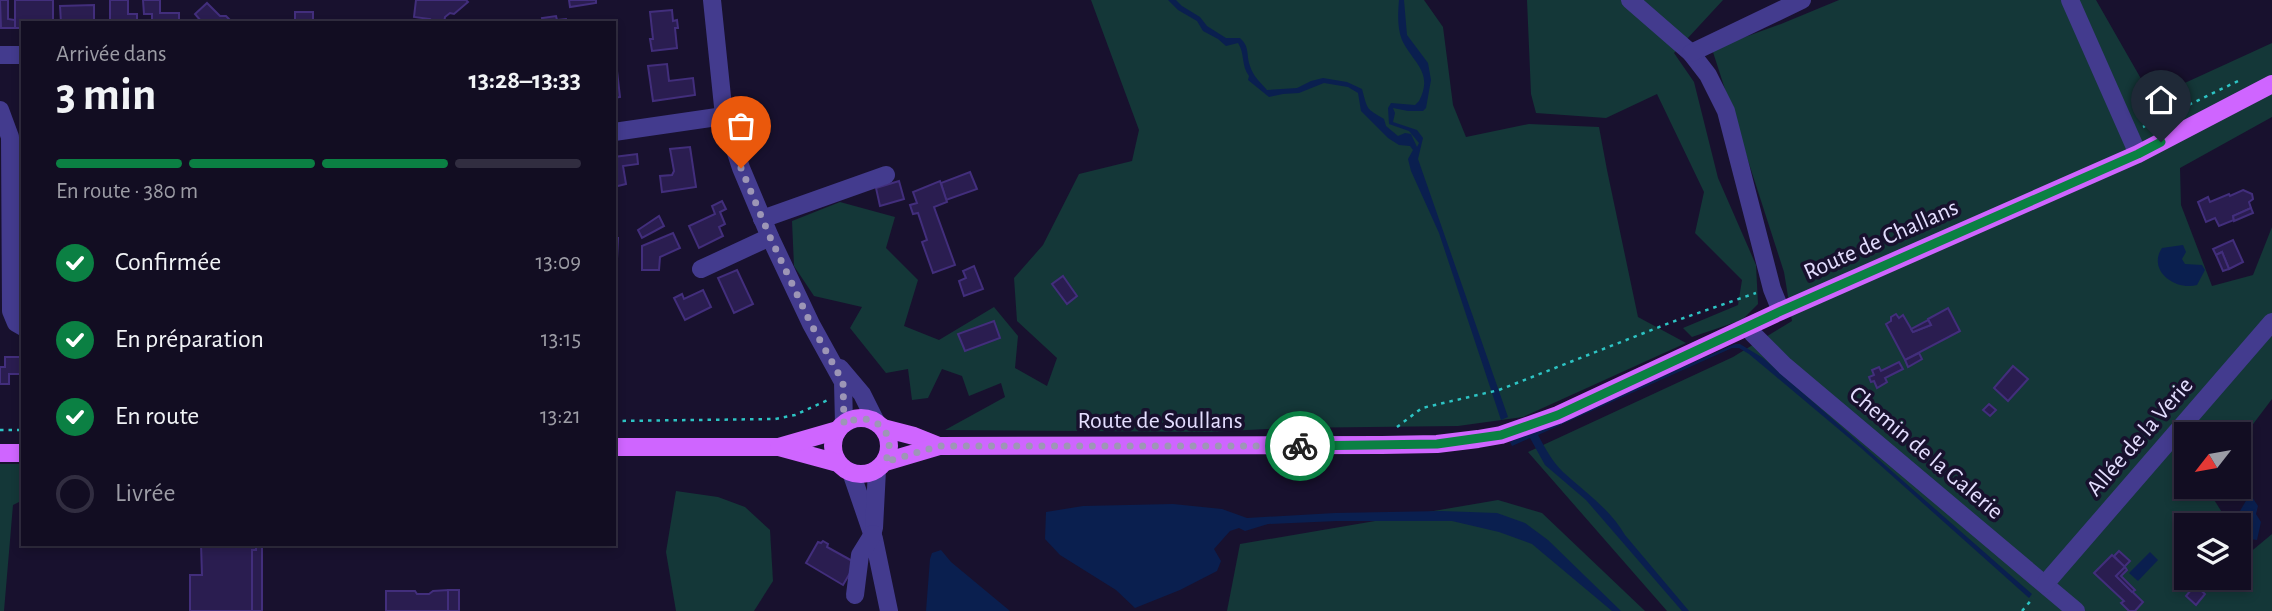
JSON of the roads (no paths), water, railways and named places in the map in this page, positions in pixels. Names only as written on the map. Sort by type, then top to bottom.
[{"type":"main road","name":"Route de Challans","points":[[1506,433],[1558,415],[1781,311],[2138,154],[2272,84]]},
{"type":"main road","points":[[616,447],[779,447],[863,474],[881,466],[890,444],[880,425],[859,418],[841,427],[779,447]]},
{"type":"main road","name":"Route de Soullans","points":[[880,425],[939,446]]},
{"type":"main road","points":[[841,427],[833,445],[834,454],[845,467]]},
{"type":"main road","name":"Route de Soullans","points":[[881,466],[939,446],[1382,446],[1437,444],[1506,433]]},
{"type":"main road","points":[[0,453],[21,453]]},
{"type":"street","points":[[712,0],[724,116],[741,168],[770,237],[811,324],[843,382],[841,427]]},
{"type":"street","points":[[1629,0],[1691,53],[1708,75],[1726,111],[1772,289],[1781,311]]},
{"type":"street","points":[[1691,53],[1802,0]]},
{"type":"street","points":[[2070,0],[2138,154]]},
{"type":"street","points":[[0,55],[21,55]]},
{"type":"street","points":[[0,110],[10,137],[11,311],[16,323],[21,326]]},
{"type":"street","points":[[616,132],[724,116]]},
{"type":"street","points":[[762,219],[886,175]]},
{"type":"street","points":[[701,269],[770,237]]},
{"type":"street","name":"Allée de la Verie","points":[[2045,584],[2272,322]]},
{"type":"street","name":"Chemin de la Galerie","points":[[1749,327],[1785,366],[2076,611]]},
{"type":"street","points":[[829,354],[862,394],[880,425]]},
{"type":"street","points":[[855,594],[860,555],[873,537],[881,466]]},
{"type":"street","points":[[845,467],[873,537],[889,611]]},
{"type":"water","points":[[1168,0],[1176,0],[1226,38],[1240,38],[1247,48],[1253,73],[1267,90],[1297,88],[1323,78],[1347,82],[1362,89],[1368,108],[1384,119],[1386,126],[1398,136],[1411,134],[1417,147],[1419,143],[1409,131],[1389,124],[1388,108],[1391,103],[1415,105],[1423,91],[1423,75],[1400,35],[1399,0],[1404,0],[1407,35],[1428,63],[1431,80],[1426,108],[1423,111],[1408,111],[1393,108],[1393,122],[1417,130],[1423,138],[1418,159],[1508,417],[1501,420],[1439,233],[1411,171],[1408,159],[1413,150],[1410,146],[1399,145],[1388,138],[1361,111],[1358,93],[1348,87],[1324,83],[1299,93],[1269,97],[1248,80],[1238,43],[1226,46],[1203,31],[1197,21],[1178,10]]},
{"type":"water","points":[[2183,245],[2186,252],[2182,259],[2185,264],[2202,265],[2205,270],[2197,285],[2172,282],[2158,264],[2162,248]]},
{"type":"water","points":[[1740,344],[1763,358],[2032,594],[2029,598],[1861,448],[1739,348],[1732,348],[1538,435],[1559,468],[1612,517],[1689,611],[1682,611],[1586,500],[1545,465],[1530,438],[1512,446],[1510,442]]},
{"type":"water","points":[[2251,496],[2258,506],[2256,514],[2261,522],[2257,540],[2251,539],[2251,513],[2239,513]]},
{"type":"water","points":[[1173,504],[1222,509],[1247,518],[1335,513],[1497,513],[1525,523],[1548,540],[1621,611],[1612,611],[1532,544],[1499,532],[1452,521],[1337,521],[1268,524],[1245,531],[1239,528],[1230,531],[1214,549],[1221,561],[1217,571],[1180,590],[1135,608],[1116,590],[1060,555],[1045,539],[1046,512],[1083,506]]},
{"type":"water","points":[[941,550],[951,562],[1010,611],[926,611],[930,559],[932,553]]},
{"type":"water","points":[[2150,552],[2158,560],[2138,581],[2129,573]]}]
